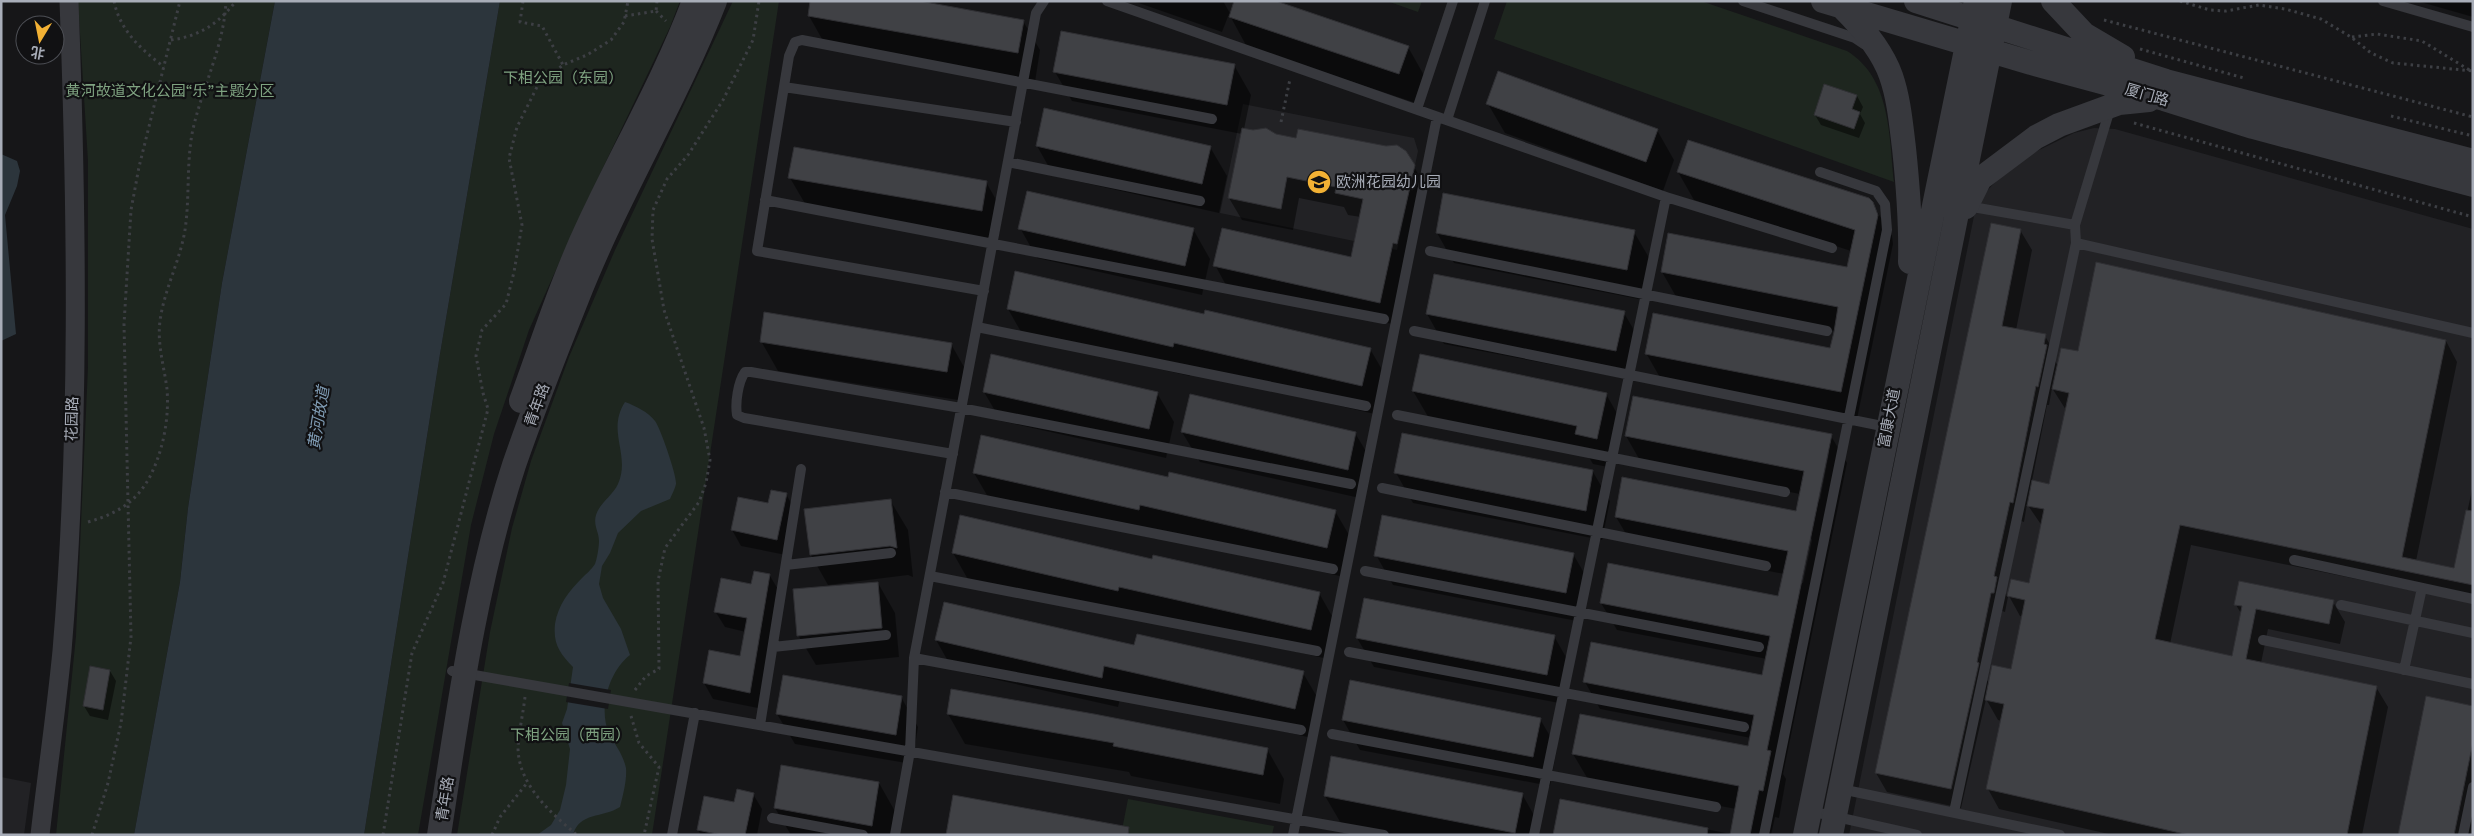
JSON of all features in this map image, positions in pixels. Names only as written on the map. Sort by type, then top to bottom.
[{"type":"street","name":"花园路","points":[[40,835],[62,652],[69,524],[76,251],[69,1]]},
{"type":"street","name":"青年路","points":[[426,835],[494,477],[558,299],[589,225],[677,47],[694,1]]},
{"type":"street","name":"青年路","points":[[439,835],[458,672],[514,466],[577,298],[645,151],[694,54],[714,1]]},
{"type":"street","name":"厦门路","points":[[1916,1],[1974,10],[1994,26],[2165,90],[2253,127],[2473,184]]},
{"type":"street","name":"富康大道","points":[[1833,826],[1934,319],[2000,1]]},
{"type":"street","points":[[2053,1],[2084,34],[2165,90]]},
{"type":"street","points":[[1832,4],[1861,27],[1882,58],[1891,76],[1900,114],[1911,232],[1910,316]]},
{"type":"street","name":"厦门路","points":[[1832,4],[1989,50],[2473,161]]},
{"type":"street","name":"富康大道","points":[[1805,835],[1887,427],[1974,10]]},
{"type":"street","points":[[1934,319],[1967,206],[1980,179],[2036,137],[2059,125],[2110,111],[2119,103],[2165,90]]},
{"type":"lane","points":[[895,835],[910,751],[914,658],[1036,13],[1044,1]]},
{"type":"lane","points":[[1107,1],[1666,197],[1832,248]]},
{"type":"lane","points":[[1417,110],[1453,1]]},
{"type":"lane","points":[[1293,835],[1442,118],[1485,1]]},
{"type":"lane","points":[[1743,1],[1855,38],[1882,58]]},
{"type":"lane","points":[[2383,1],[2473,28]]},
{"type":"lane","points":[[984,291],[757,251],[791,48],[795,42],[802,40],[1212,119]]},
{"type":"lane","points":[[784,87],[1016,122]]},
{"type":"lane","points":[[1954,812],[2076,243],[2076,225],[2110,111]]},
{"type":"lane","points":[[1008,162],[1200,201]]},
{"type":"lane","points":[[1764,835],[1886,243],[1888,216],[1885,204],[1876,191],[1820,172]]},
{"type":"lane","points":[[1534,835],[1666,197]]},
{"type":"lane","points":[[765,200],[1384,320]]},
{"type":"lane","points":[[1967,206],[2076,225]]},
{"type":"lane","points":[[2076,243],[2473,333]]},
{"type":"lane","points":[[1430,251],[1827,331]]},
{"type":"lane","points":[[977,328],[1366,406]]},
{"type":"lane","points":[[1414,331],[1887,427]]},
{"type":"lane","points":[[953,454],[744,418],[737,415],[736,408],[742,377],[745,372],[752,372],[961,408],[1350,484]]},
{"type":"lane","points":[[1397,414],[1785,492]]},
{"type":"lane","points":[[760,725],[801,469]]},
{"type":"lane","points":[[1382,488],[1766,566]]},
{"type":"lane","points":[[945,492],[1333,569]]},
{"type":"lane","points":[[786,565],[891,553]]},
{"type":"lane","points":[[2294,560],[2473,599]]},
{"type":"lane","points":[[1365,571],[1759,647]]},
{"type":"lane","points":[[930,576],[1317,651]]},
{"type":"lane","points":[[2404,670],[2422,588]]},
{"type":"lane","points":[[2341,605],[2473,633]]},
{"type":"lane","points":[[773,647],[886,635]]},
{"type":"lane","points":[[2262,640],[2473,684]]},
{"type":"lane","points":[[1349,652],[1744,727]]},
{"type":"lane","points":[[914,658],[1300,730]]},
{"type":"lane","points":[[458,672],[1297,818],[1384,835]]},
{"type":"lane","points":[[672,835],[695,713]]},
{"type":"lane","points":[[1332,734],[1716,808]]},
{"type":"lane","points":[[2463,835],[2473,787]]},
{"type":"lane","points":[[1840,789],[2060,835]]},
{"type":"lane","points":[[1810,810],[1833,826],[1917,835]]},
{"type":"lane","points":[[772,818],[863,835]]},
{"type":"path","points":[[114,1],[123,27],[133,40],[164,67]]},
{"type":"path","points":[[92,835],[116,748],[126,690],[130,637],[124,324],[132,210],[139,166],[180,1]]},
{"type":"path","points":[[69,524],[100,519],[128,505],[150,476],[162,446],[167,391],[159,339],[162,308],[184,231],[189,152],[193,130],[215,61],[226,15],[226,1]]},
{"type":"path","points":[[171,40],[199,34],[226,15],[236,1]]},
{"type":"path","points":[[523,1],[520,22],[542,26],[563,65]]},
{"type":"path","points":[[383,835],[412,653],[443,582],[488,409],[482,393],[476,356],[482,330],[506,304],[514,272],[522,225],[509,158],[517,127],[538,85],[563,65],[587,55],[611,40],[624,22],[628,1]]},
{"type":"path","points":[[625,16],[656,11],[657,1]]},
{"type":"path","points":[[644,835],[659,767],[639,743],[631,718],[631,702],[636,687],[646,676],[658,669],[658,581],[665,548],[699,502],[706,483],[710,460],[704,428],[664,310],[652,239],[653,210],[667,179],[688,155],[723,100],[753,40],[758,1]]},
{"type":"path","points":[[2180,1],[2210,10],[2226,11],[2259,5],[2285,10],[2321,19],[2351,37],[2371,53],[2393,63],[2472,71]]},
{"type":"path","points":[[2100,19],[2473,117]]},
{"type":"path","points":[[2351,37],[2377,34],[2422,41],[2472,71]]},
{"type":"path","points":[[1281,122],[1293,66]]},
{"type":"path","points":[[2110,111],[2473,217]]},
{"type":"path","points":[[527,684],[518,748],[527,782],[549,811],[577,835]]},
{"type":"path","points":[[492,835],[500,817],[527,782]]},
{"type":"shaded area","name":"欧洲花园幼儿园","points":[[1243,104],[1414,138],[1418,151],[1397,250],[1220,213]]},
{"type":"shaded area","points":[[2094,128],[2115,129],[2473,229],[2473,835],[1849,835],[1974,216],[1985,193],[1997,180],[2035,152],[2074,133]]},
{"type":"shaded area","points":[[1,777],[31,783],[24,835],[1,835]]},
{"type":"green space","name":"黄河故道文化公园“乐”主题分区","points":[[78,1],[275,1],[222,283],[188,508],[180,582],[134,835],[56,835],[76,636],[88,367],[88,161]]},
{"type":"green space","name":"下相公园（东园）","points":[[500,1],[680,1],[670,27],[581,214],[529,330],[494,434],[471,525],[418,835],[364,835],[440,354]]},
{"type":"green space","name":"下相公园（西园）","points":[[733,1],[779,1],[652,835],[457,835],[490,632],[512,528],[531,461],[569,357],[615,250]]},
{"type":"green space","points":[[1387,1],[1422,1],[1418,12]]},
{"type":"green space","points":[[1507,1],[1701,1],[1847,51],[1861,62],[1872,76],[1880,92],[1889,127],[1894,182],[1494,39]]},
{"type":"green space","points":[[1128,799],[1274,826],[1272,835],[1121,835]]},
{"type":"water","name":"黄河故道","points":[[275,1],[500,1],[440,354],[364,835],[134,835],[180,582],[188,508],[222,283]]},
{"type":"water","points":[[1,154],[17,161],[20,171],[17,186],[5,215],[16,334],[1,341]]},
{"type":"water","points":[[625,402],[642,410],[655,421],[668,452],[676,484],[670,499],[641,511],[618,533],[610,553],[602,566],[599,584],[603,598],[621,629],[630,655],[611,680],[605,702],[606,723],[609,733],[621,754],[626,768],[623,793],[620,807],[580,822],[573,835],[537,835],[551,825],[560,810],[566,785],[570,749],[562,723],[567,709],[573,667],[564,657],[556,643],[556,617],[573,588],[596,562],[599,538],[595,522],[596,515],[600,507],[616,488],[621,473],[622,463],[618,423]]},
{"type":"pier","points":[[569,683],[611,690],[608,709],[566,702]]},
{"type":"building","points":[[810,1],[920,1],[1024,20],[1018,53],[808,16]]},
{"type":"building","points":[[1234,1],[1276,1],[1409,46],[1399,74],[1229,17]]},
{"type":"building","points":[[1061,31],[1235,64],[1227,105],[1053,72]]},
{"type":"building","points":[[1498,71],[1658,129],[1646,162],[1486,104]]},
{"type":"building","points":[[1824,84],[1857,95],[1852,109],[1860,112],[1854,129],[1814,115]]},
{"type":"building","points":[[1044,108],[1211,146],[1202,184],[1036,146]]},
{"type":"building","name":"欧洲花园幼儿园","points":[[1242,128],[1253,130],[1266,128],[1276,134],[1296,138],[1298,129],[1386,146],[1397,145],[1406,151],[1415,165],[1397,244],[1393,243],[1380,303],[1213,266],[1222,228],[1351,257],[1363,199],[1335,193],[1336,187],[1287,177],[1281,209],[1228,198]]},
{"type":"building","points":[[1688,140],[1869,198],[1873,202],[1878,215],[1841,392],[1645,354],[1653,313],[1830,348],[1834,332],[1838,307],[1661,272],[1668,233],[1847,267],[1855,230],[1677,172]]},
{"type":"building","points":[[794,147],[987,181],[982,211],[788,178]]},
{"type":"building","points":[[1027,191],[1194,228],[1185,266],[1018,229]]},
{"type":"building","points":[[1443,193],[1635,230],[1627,270],[1436,233]]},
{"type":"building","points":[[1991,223],[2021,229],[2002,326],[2046,334],[2044,344],[2047,345],[2038,387],[2036,386],[2013,503],[2010,502],[1994,576],[1997,577],[1994,593],[1991,593],[1977,662],[1979,663],[1951,789],[1875,773]]},
{"type":"building","points":[[2096,262],[2446,340],[2402,557],[2454,568],[2466,510],[2473,511],[2473,585],[2180,525],[2155,639],[2232,656],[2242,606],[2234,605],[2239,581],[2334,600],[2329,624],[2256,609],[2246,659],[2377,686],[2347,835],[2189,835],[1986,789],[2004,704],[1985,700],[1992,665],[2011,669],[2025,600],[2007,596],[2011,579],[2029,583],[2044,509],[2027,506],[2032,480],[2049,484],[2069,393],[2052,389],[2061,348],[2078,351]]},
{"type":"building","points":[[1015,271],[1204,314],[1205,310],[1371,348],[1362,386],[1174,343],[1173,347],[1007,309]]},
{"type":"building","points":[[1434,274],[1625,311],[1616,351],[1426,314]]},
{"type":"building","points":[[764,312],[952,343],[947,372],[760,342]]},
{"type":"building","points":[[991,354],[1158,392],[1149,429],[983,392]]},
{"type":"building","points":[[1420,354],[1607,393],[1597,439],[1575,434],[1577,426],[1412,391]]},
{"type":"building","points":[[1190,394],[1356,432],[1348,470],[1181,432]]},
{"type":"building","points":[[1633,396],[1832,434],[1767,750],[1771,751],[1763,791],[1759,790],[1750,835],[1730,835],[1739,786],[1572,754],[1580,714],[1748,746],[1754,715],[1583,682],[1591,642],[1762,675],[1770,636],[1600,603],[1608,563],[1778,596],[1788,551],[1615,517],[1622,477],[1796,511],[1804,471],[1625,436]]},
{"type":"building","points":[[1402,433],[1593,470],[1586,511],[1394,473]]},
{"type":"building","points":[[981,435],[1168,477],[1169,472],[1336,510],[1327,548],[1140,505],[1139,510],[973,473]]},
{"type":"building","points":[[771,490],[787,493],[777,540],[731,530],[738,497],[768,503]]},
{"type":"building","points":[[891,499],[897,548],[890,546],[810,555],[804,509]]},
{"type":"building","points":[[960,515],[1152,559],[1153,555],[1320,592],[1311,630],[1119,587],[1118,591],[952,553]]},
{"type":"building","points":[[1382,515],[1574,553],[1566,593],[1374,556]]},
{"type":"building","points":[[754,571],[770,574],[750,693],[703,683],[709,650],[740,656],[747,618],[714,612],[721,578],[751,584]]},
{"type":"building","points":[[878,582],[882,628],[797,636],[793,589]]},
{"type":"building","points":[[1364,598],[1555,635],[1547,675],[1356,638]]},
{"type":"building","points":[[944,602],[1134,645],[1137,634],[1304,671],[1295,709],[1104,666],[1102,678],[935,640]]},
{"type":"building","points":[[90,666],[110,670],[103,710],[83,706]]},
{"type":"building","points":[[783,675],[902,696],[896,735],[776,714]]},
{"type":"building","points":[[1350,680],[1541,718],[1533,757],[1342,720]]},
{"type":"building","points":[[951,689],[1094,714],[1268,748],[1263,775],[1113,746],[1114,743],[947,714]]},
{"type":"building","points":[[2426,696],[2473,706],[2473,742],[2454,835],[2398,835]]},
{"type":"building","points":[[1331,756],[1523,793],[1515,833],[1324,796]]},
{"type":"building","points":[[781,765],[879,782],[872,826],[774,808]]},
{"type":"building","points":[[737,789],[754,793],[745,835],[722,835],[697,830],[704,796],[734,802]]},
{"type":"building","points":[[953,795],[1129,827],[1128,835],[946,835]]},
{"type":"building","points":[[1560,799],[1708,828],[1707,835],[1553,835]]},
{"type":"place","name":"欧洲花园幼儿园","points":[[1319,182]]}]
